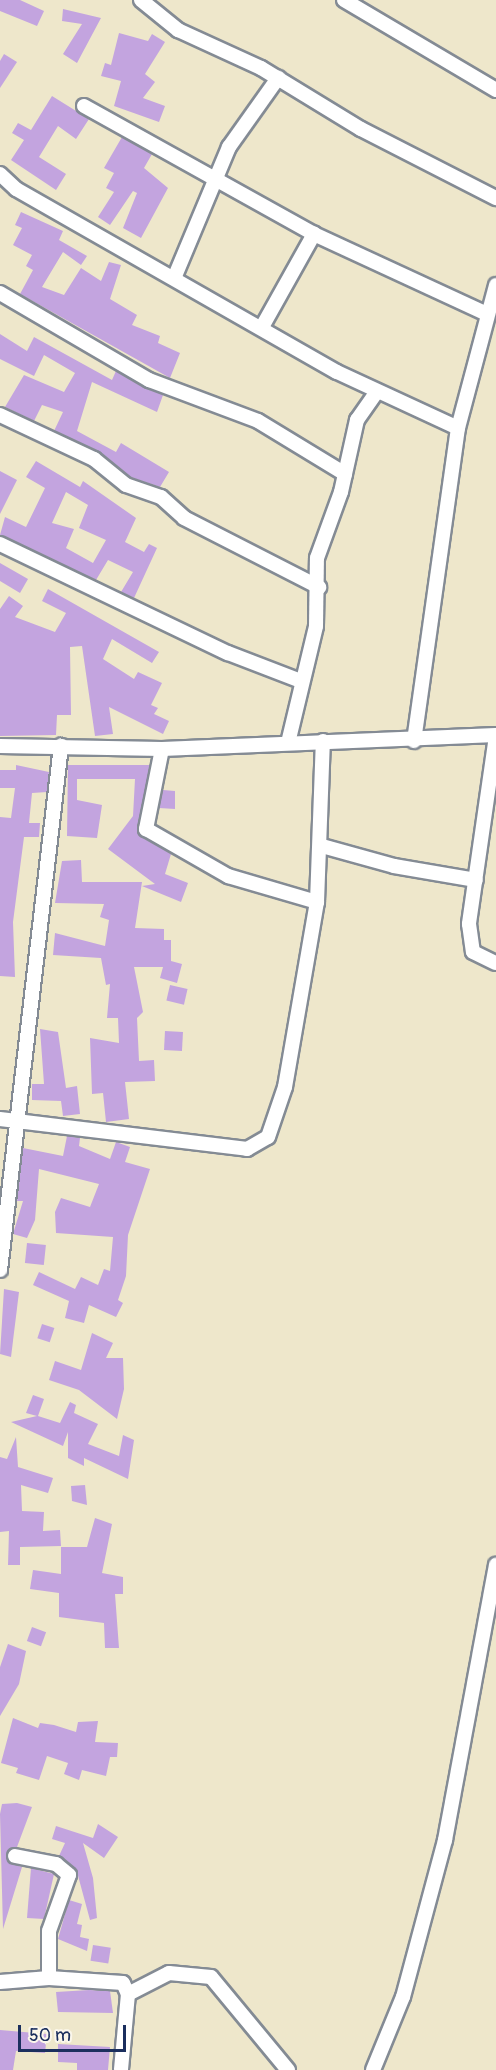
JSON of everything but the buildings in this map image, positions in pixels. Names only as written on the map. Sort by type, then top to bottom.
[{"type":"street","points":[[141,0],[178,30],[278,78],[360,129],[496,198]]},
{"type":"street","points":[[344,0],[496,90]]},
{"type":"street","points":[[175,276],[214,176],[278,78]]},
{"type":"street","points":[[84,106],[214,176],[314,234],[487,314]]},
{"type":"street","points":[[0,174],[16,189],[175,276],[376,393],[458,428]]},
{"type":"street","points":[[262,327],[314,234]]},
{"type":"street","points":[[414,741],[458,428],[496,285]]},
{"type":"street","points":[[0,292],[148,380],[258,421],[345,474]]},
{"type":"street","points":[[288,743],[319,587],[317,558],[345,474],[357,420],[376,393]]},
{"type":"street","points":[[0,415],[94,459],[126,485],[161,497],[184,518],[319,587]]},
{"type":"street","points":[[0,544],[228,653],[301,681]]},
{"type":"street","points":[[0,746],[162,749],[323,741],[414,741],[496,736],[469,939],[473,952],[496,963]]},
{"type":"street","points":[[0,1119],[256,1148],[274,1124],[285,1087],[317,902],[322,846],[323,741]]},
{"type":"street","points":[[0,1270],[61,746]]},
{"type":"street","points":[[162,749],[146,829],[228,876],[317,902]]},
{"type":"street","points":[[322,846],[394,866],[476,880]]},
{"type":"street","points":[[374,2070],[403,1997],[445,1840],[496,1565]]},
{"type":"street","points":[[15,1856],[56,1864],[69,1875],[49,1931],[49,1978]]},
{"type":"street","points":[[128,1994],[169,1973],[211,1977],[288,2070]]},
{"type":"street","points":[[0,1982],[49,1978],[117,1982],[128,1994],[121,2070]]}]
